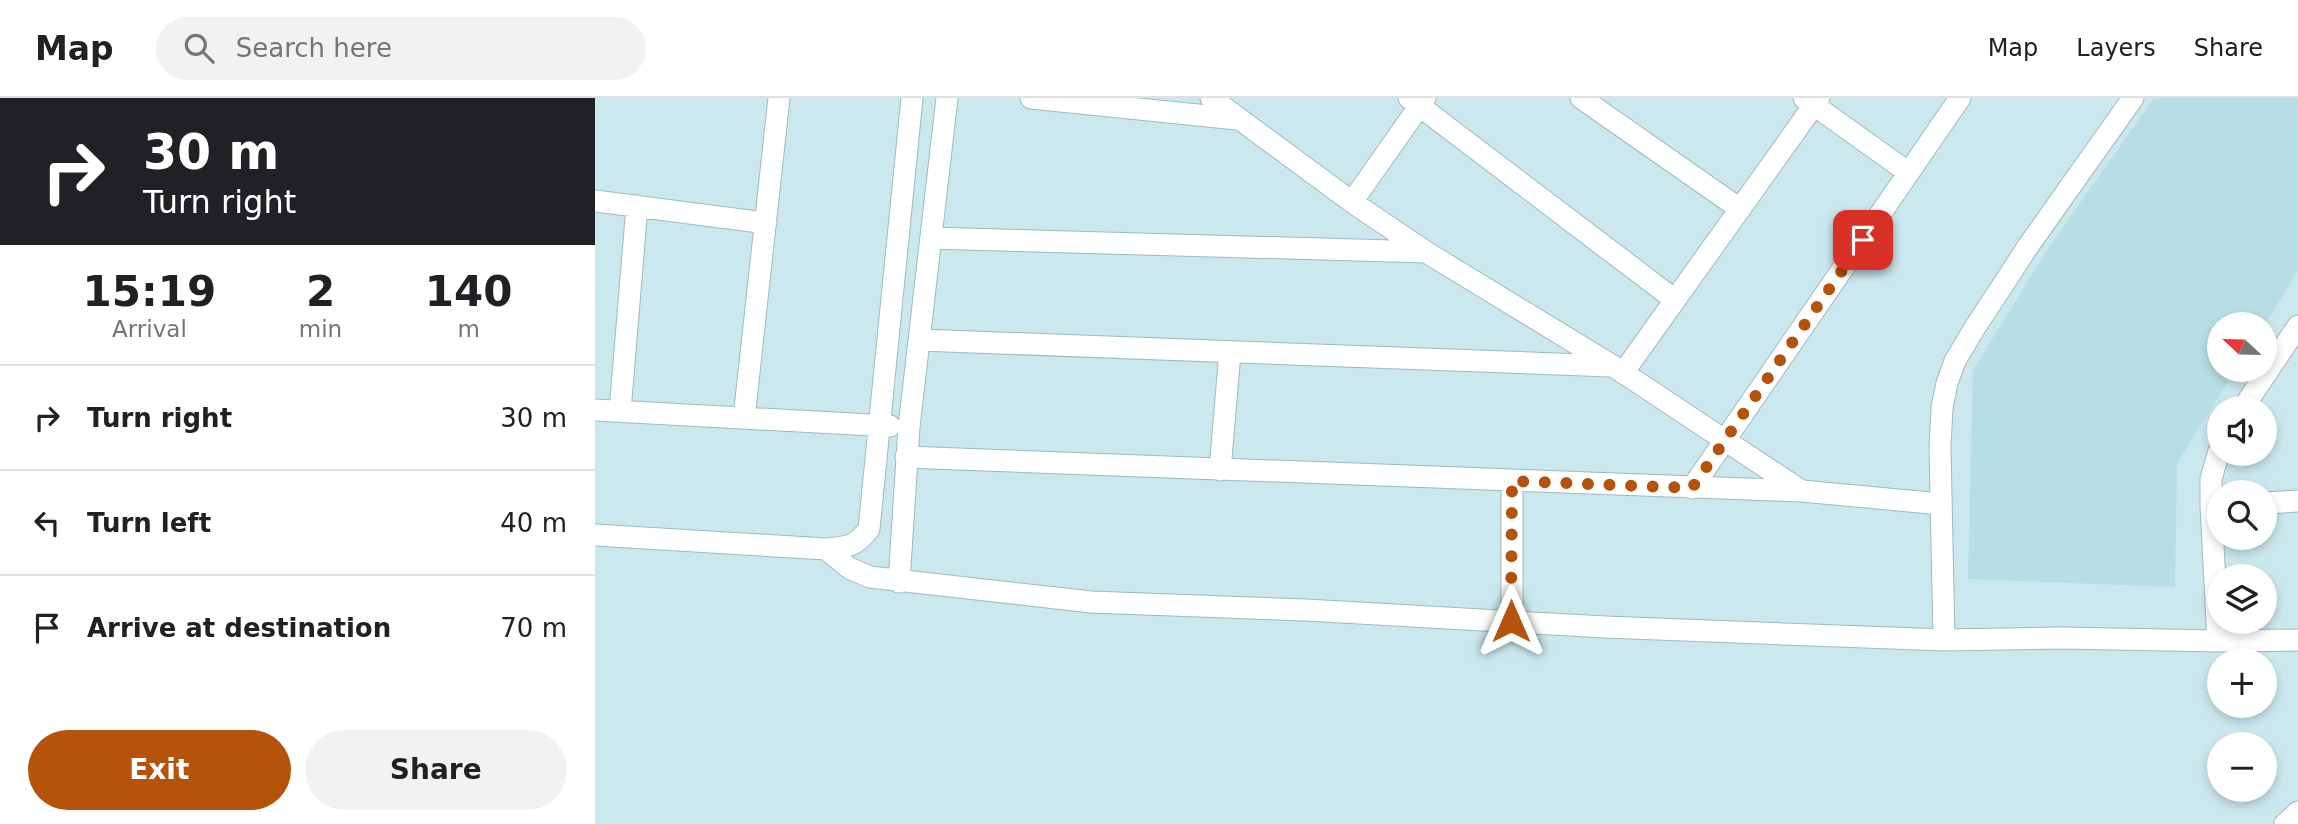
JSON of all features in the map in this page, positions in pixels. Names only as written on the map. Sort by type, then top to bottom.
[{"type":"street","points":[[744,418],[779,98]]},
{"type":"street","points":[[595,535],[826,549],[845,548],[858,542],[869,529],[912,98]]},
{"type":"street","points":[[899,582],[906,457],[947,98]]},
{"type":"street","points":[[1031,98],[1240,119]]},
{"type":"street","points":[[1211,98],[1352,202],[1426,252],[1618,370],[1802,491]]},
{"type":"street","points":[[1581,98],[1740,209]]},
{"type":"street","points":[[1692,488],[1961,98]]},
{"type":"street","points":[[1944,640],[1942,408],[1947,383],[1955,361],[1974,329],[2029,245],[2133,98]]},
{"type":"street","points":[[1352,202],[1418,100],[1675,300]]},
{"type":"street","points":[[1618,370],[1675,300],[1740,209],[1812,100],[1909,173]]},
{"type":"street","points":[[595,201],[767,223]]},
{"type":"street","points":[[620,411],[637,206]]},
{"type":"street","points":[[931,238],[1426,252]]},
{"type":"street","points":[[2251,396],[2298,326]]},
{"type":"street","points":[[919,340],[1618,370]]},
{"type":"street","points":[[1220,470],[1230,352]]},
{"type":"street","points":[[595,410],[909,427]]},
{"type":"street","points":[[906,457],[1802,491],[1941,504]]},
{"type":"street","points":[[1511,621],[1512,481]]},
{"type":"street","points":[[2277,502],[2298,501]]},
{"type":"street","points":[[826,549],[849,568],[870,577],[1091,602],[1944,640],[2298,640]]},
{"type":"street","points":[[2216,550],[2218,641]]},
{"type":"street","points":[[2285,824],[2298,812]]},
{"type":"shaded area","points":[[2154,98],[2298,98],[2298,271],[2272,312],[2207,312],[2207,382],[2228,382],[2219,396],[2207,396],[2207,415],[2177,463],[2175,587],[1968,579],[1973,370],[2049,247]]},
{"type":"route","points":[[1511,621],[1512,481],[1692,488],[1863,240]]}]
